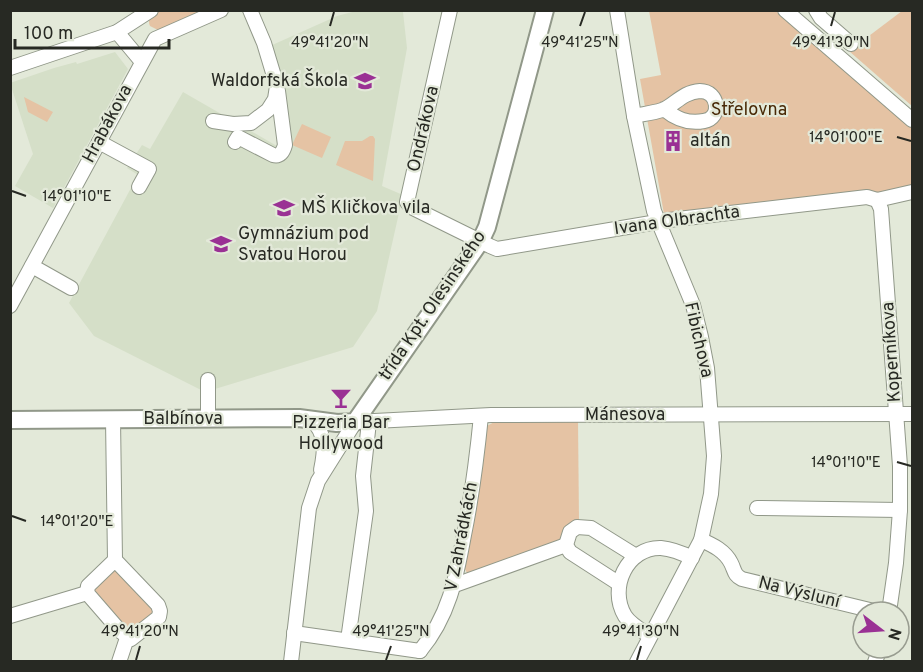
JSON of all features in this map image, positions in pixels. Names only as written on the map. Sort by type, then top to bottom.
[{"type":"main road","name":"třída Kpt. Olesinského","points":[[362,422],[480,242],[492,212],[545,10]]},
{"type":"main road","name":"Balbínova","points":[[10,420],[208,418],[362,422]]},
{"type":"street","points":[[10,68],[117,32],[146,14],[155,39],[206,14],[221,10]]},
{"type":"street","points":[[235,142],[238,136],[278,156],[285,145],[277,86],[264,43],[250,10]]},
{"type":"street","name":"Ondrákova","points":[[450,10],[407,201],[411,207],[480,242]]},
{"type":"street","name":"Fibichova","points":[[617,10],[634,116],[657,222],[693,305],[707,368],[714,456],[707,518],[701,540],[637,662]]},
{"type":"street","points":[[785,10],[912,120]]},
{"type":"street","points":[[816,10],[821,18],[851,44]]},
{"type":"street","points":[[117,32],[142,62]]},
{"type":"street","name":"Hrabákova","points":[[10,306],[155,39]]},
{"type":"street","points":[[213,121],[233,124],[251,123],[268,110],[275,99],[277,86]]},
{"type":"street","points":[[634,116],[664,110]]},
{"type":"street","points":[[99,142],[149,169],[140,187]]},
{"type":"street","name":"Ivana Olbrachta","points":[[480,242],[497,249],[657,222],[867,197],[877,200],[912,192]]},
{"type":"street","name":"Koperníkova","points":[[877,200],[881,209],[896,414],[900,510],[891,600]]},
{"type":"street","points":[[32,266],[71,288]]},
{"type":"street","points":[[208,380],[208,418]]},
{"type":"street","name":"Mánesova","points":[[362,422],[481,416],[912,414]]},
{"type":"street","name":"V Zahrádkách","points":[[423,656],[455,585],[475,470],[481,416]]},
{"type":"street","points":[[112,419],[115,560],[158,605],[160,611],[159,617],[134,638],[127,638],[87,593],[88,586],[115,560]]},
{"type":"street","points":[[291,662],[306,525],[323,458],[324,440],[321,431],[311,419]]},
{"type":"street","points":[[318,481],[362,422]]},
{"type":"street","points":[[348,640],[366,511],[362,422]]},
{"type":"street","points":[[757,508],[900,510]]},
{"type":"street","points":[[618,583],[570,552],[566,545],[570,532],[577,527],[591,528],[636,556]]},
{"type":"street","name":"Na Výsluní","points":[[701,540],[724,553],[735,574],[742,579],[851,605]]},
{"type":"street","points":[[455,585],[566,545]]},
{"type":"street","points":[[650,636],[635,626],[625,615],[618,583],[626,567],[636,556],[660,548],[677,551],[692,558]]},
{"type":"street","points":[[10,616],[87,593]]},
{"type":"street","points":[[294,633],[348,640],[423,656]]},
{"type":"street","points":[[119,662],[127,638]]},
{"type":"shaded area","points":[[398,10],[403,12],[407,48],[382,186],[403,195],[377,311],[353,347],[205,392],[94,336],[69,303],[138,175],[127,168],[142,145],[150,149],[183,92],[289,153],[290,134],[285,88],[270,46],[337,16],[356,11]]},
{"type":"shaded area","points":[[115,52],[128,69],[53,208],[15,186],[33,154],[10,83],[54,68],[76,62],[77,64]]},
{"type":"green space","points":[[155,11],[198,11],[158,30],[149,24]]},
{"type":"green space","name":"Střelovna","points":[[649,11],[776,11],[912,127],[912,190],[753,203],[664,214],[640,79],[661,75]]},
{"type":"green space","points":[[902,11],[912,11],[912,106],[849,51]]},
{"type":"green space","points":[[24,97],[53,112],[47,122],[28,112]]},
{"type":"green space","points":[[302,124],[331,137],[322,158],[292,145]]},
{"type":"green space","points":[[370,136],[375,139],[373,181],[336,165],[345,141],[362,141]]},
{"type":"green space","points":[[498,420],[578,420],[579,520],[557,542],[468,575],[464,567],[485,427]]},
{"type":"green space","points":[[117,568],[156,611],[130,634],[93,594],[94,588]]},
{"type":"place","name":"Waldorfská Škola","points":[[365,81]]},
{"type":"place","name":"altán","points":[[673,141]]},
{"type":"place","name":"MŠ Kličkova vila","points":[[284,208]]},
{"type":"place","name":"Gymnázium pod Svatou Horou","points":[[221,244]]},
{"type":"place","name":"Pizzeria Bar Hollywood","points":[[341,398]]}]
